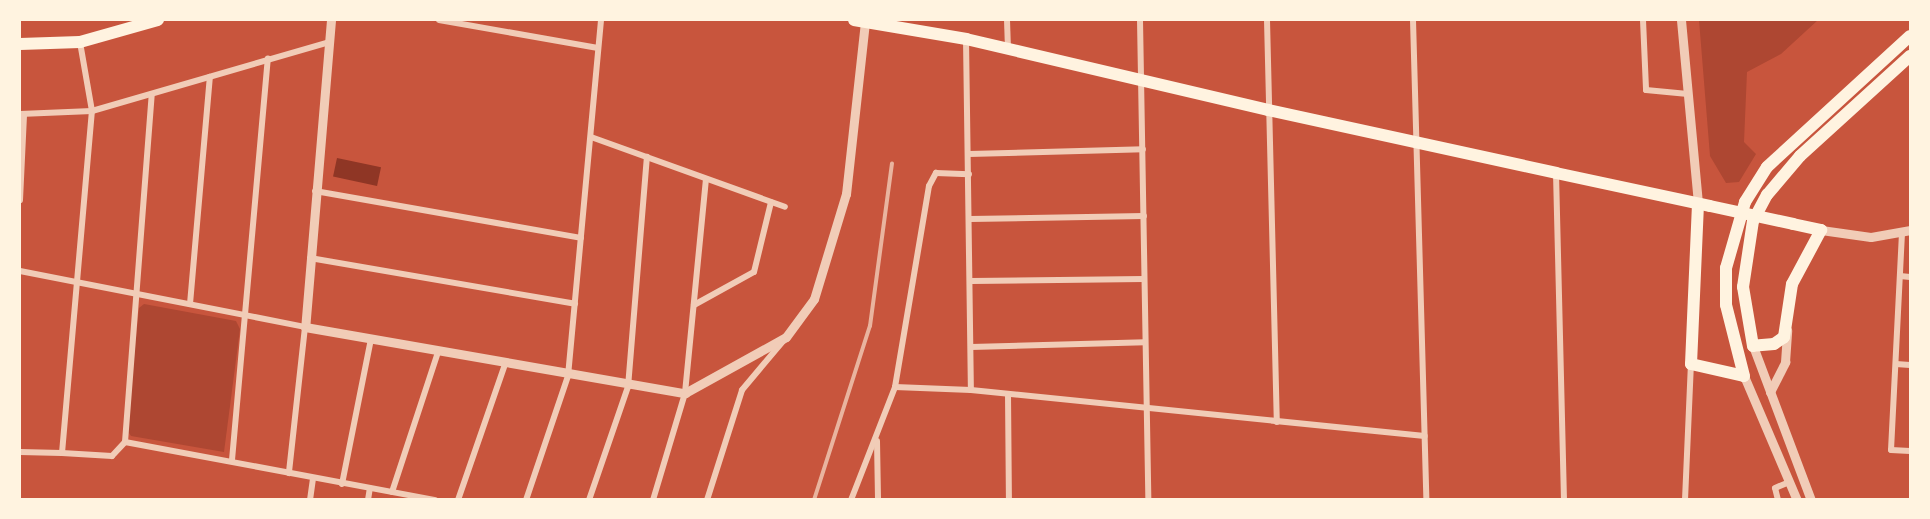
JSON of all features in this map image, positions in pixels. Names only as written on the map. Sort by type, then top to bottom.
[{"type":"main road","points":[[20,44],[80,42],[153,20]]},
{"type":"main road","points":[[862,20],[966,39],[1268,110],[1704,205],[1793,225],[1821,230],[1792,284],[1787,319],[1780,341],[1753,346],[1743,288],[1753,221],[1800,156],[1911,56]]},
{"type":"main road","points":[[1704,205],[1691,364],[1744,376],[1726,305],[1726,268],[1749,195],[1787,146],[1911,36]]},
{"type":"street","points":[[289,473],[306,327],[315,191],[331,20]]},
{"type":"street","points":[[438,20],[597,48]]},
{"type":"street","points":[[526,500],[568,376],[601,20]]},
{"type":"street","points":[[707,500],[742,390],[814,299],[838,226],[862,20]]},
{"type":"street","points":[[1007,20],[1008,50]]},
{"type":"street","points":[[1140,20],[1148,500]]},
{"type":"street","points":[[1267,20],[1277,422]]},
{"type":"street","points":[[1413,20],[1426,500]]},
{"type":"street","points":[[1643,20],[1646,90],[1688,94]]},
{"type":"street","points":[[1681,20],[1688,94],[1704,205]]},
{"type":"street","points":[[966,39],[971,390]]},
{"type":"street","points":[[62,453],[92,111],[80,42]]},
{"type":"street","points":[[20,200],[22,114],[92,111],[329,42]]},
{"type":"street","points":[[232,460],[268,59]]},
{"type":"street","points":[[190,304],[210,77]]},
{"type":"street","points":[[20,452],[112,456],[125,442],[152,94]]},
{"type":"street","points":[[591,137],[785,207]]},
{"type":"street","points":[[969,154],[1143,149]]},
{"type":"street","points":[[590,500],[628,387],[647,157]]},
{"type":"street","points":[[851,500],[895,387],[930,186],[936,173],[969,174]]},
{"type":"street","points":[[1556,173],[1564,500]]},
{"type":"street","points":[[653,500],[685,393],[706,179]]},
{"type":"street","points":[[315,191],[581,238]]},
{"type":"street","points":[[694,305],[754,272],[771,202]]},
{"type":"street","points":[[970,219],[1144,216]]},
{"type":"street","points":[[1821,230],[1871,237],[1906,232],[1900,276],[1892,450],[1911,451]]},
{"type":"street","points":[[310,258],[575,304]]},
{"type":"street","points":[[20,272],[628,387],[685,393],[786,337]]},
{"type":"street","points":[[1900,276],[1911,277]]},
{"type":"street","points":[[971,281],[1144,279]]},
{"type":"street","points":[[1770,392],[1785,362],[1787,319]]},
{"type":"street","points":[[342,484],[371,339]]},
{"type":"street","points":[[971,347],[1145,342]]},
{"type":"street","points":[[1753,346],[1811,500]]},
{"type":"street","points":[[392,492],[438,352]]},
{"type":"street","points":[[458,500],[505,364]]},
{"type":"street","points":[[1685,500],[1691,364]]},
{"type":"street","points":[[1896,364],[1911,365]]},
{"type":"street","points":[[1744,376],[1797,500]]},
{"type":"street","points":[[895,387],[971,390],[1425,436]]},
{"type":"street","points":[[1008,394],[1009,500]]},
{"type":"street","points":[[877,438],[878,500]]},
{"type":"street","points":[[125,442],[232,460],[313,479],[436,500]]},
{"type":"street","points":[[309,500],[313,479]]},
{"type":"street","points":[[1778,500],[1775,488],[1789,482]]},
{"type":"street","points":[[368,500],[370,489]]},
{"type":"shaded area","points":[[1699,20],[1818,20],[1781,54],[1747,72],[1744,142],[1756,154],[1739,182],[1726,183],[1710,156]]},
{"type":"shaded area","points":[[337,158],[381,167],[377,186],[333,177]]},
{"type":"shaded area","points":[[144,304],[236,321],[240,329],[224,452],[131,436],[127,430],[139,308]]},
{"type":"railway","points":[[814,500],[870,326],[892,163]]}]
